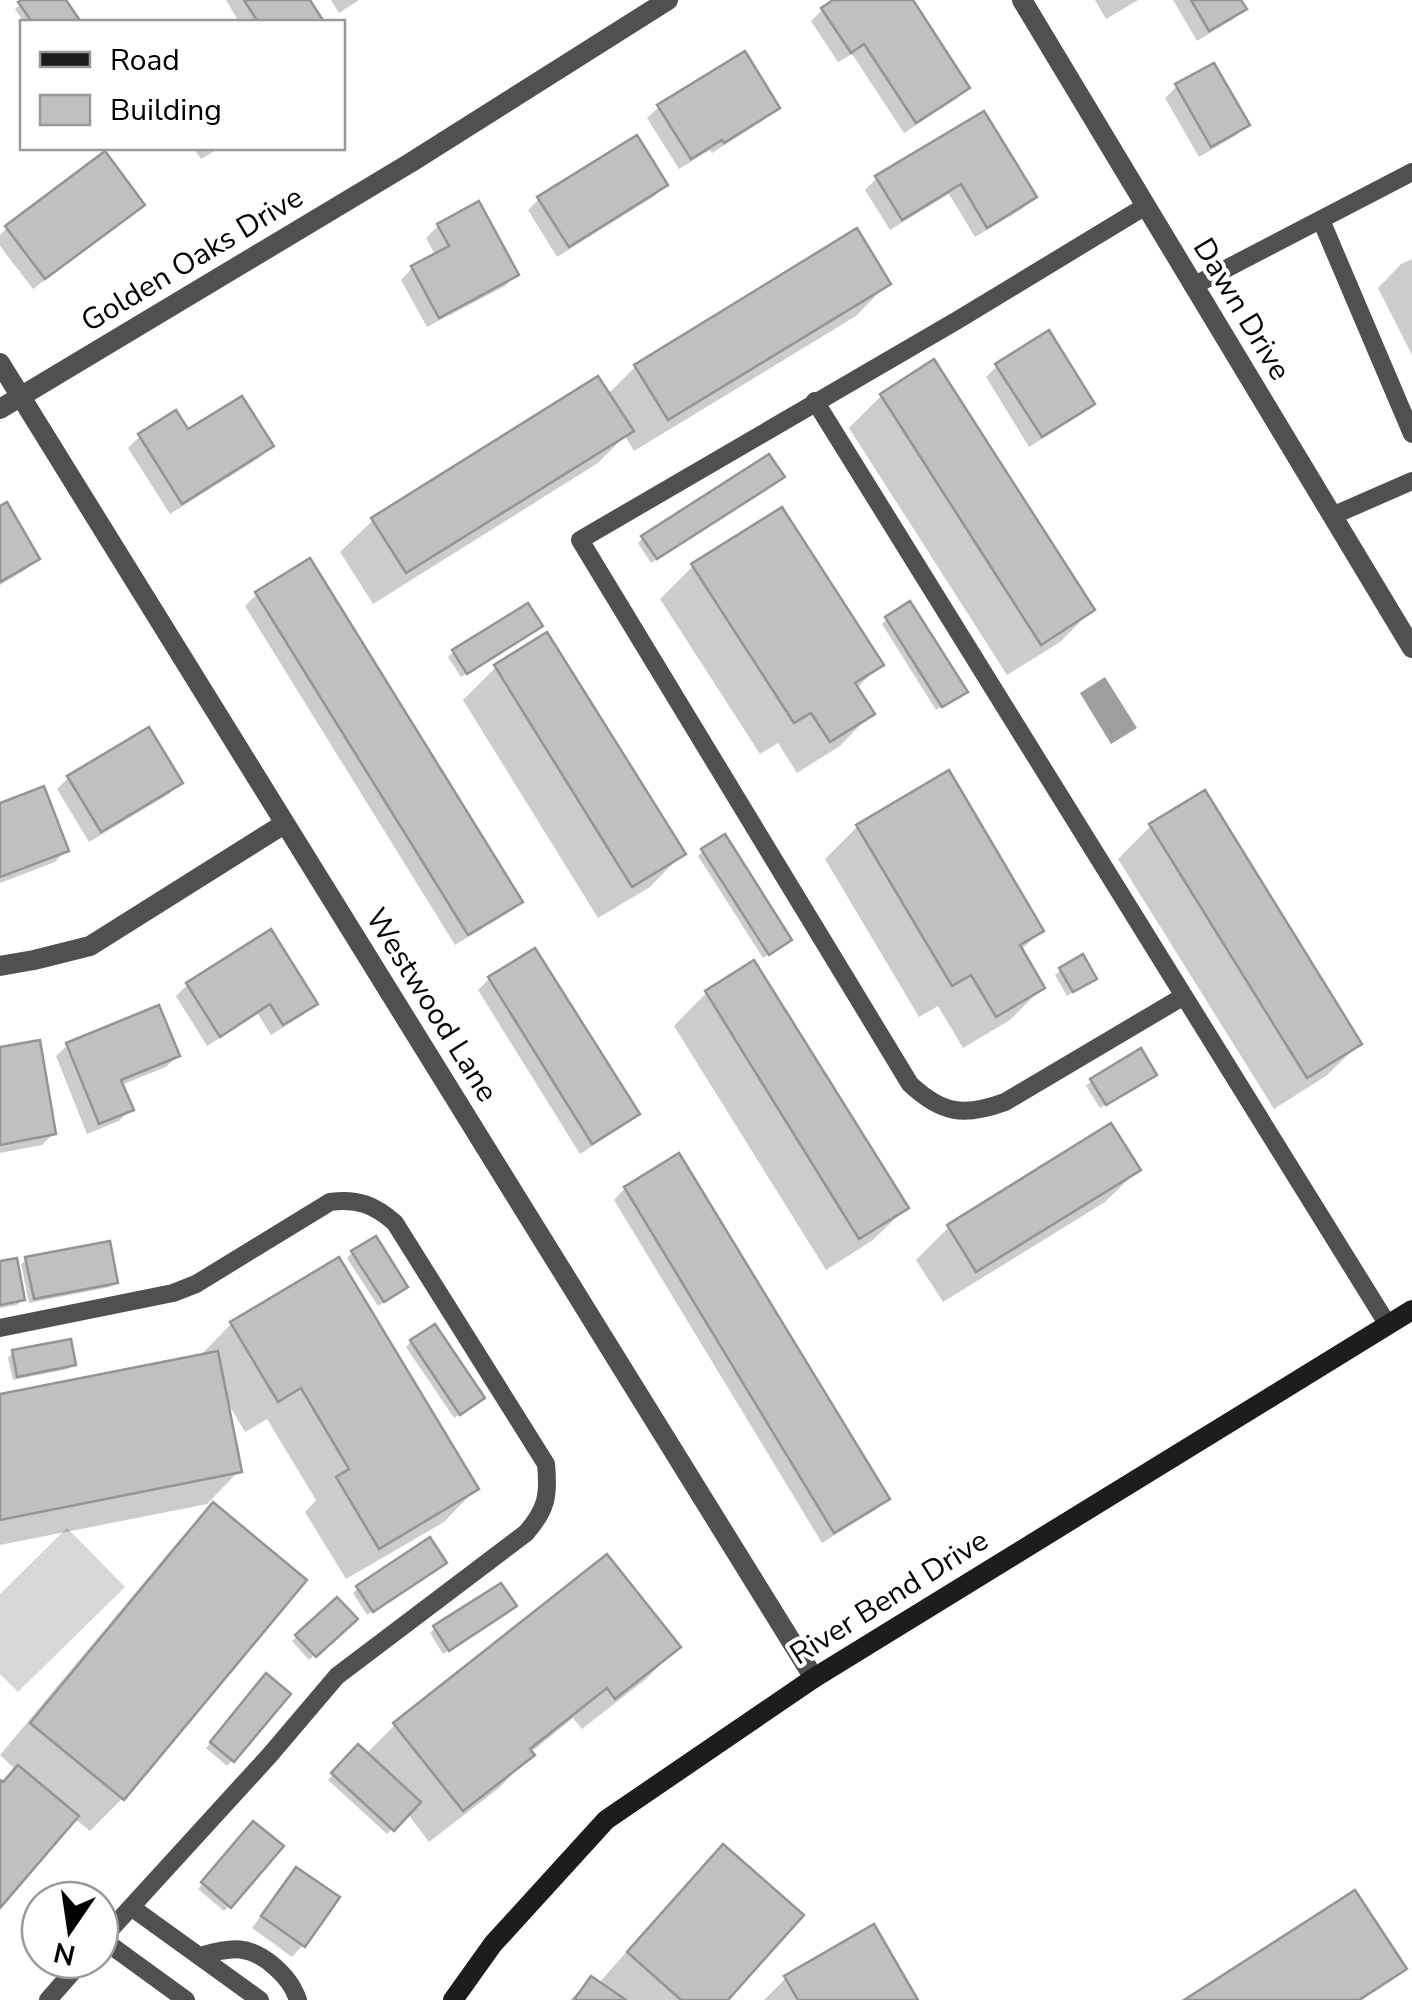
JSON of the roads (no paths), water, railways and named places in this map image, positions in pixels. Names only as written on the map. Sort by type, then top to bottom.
[{"type":"street","name":"Golden Oaks Drive","points":[[0,409],[410,163],[668,0]]},
{"type":"street","name":"Dawn Drive","points":[[1022,0],[1412,648]]},
{"type":"street","name":"Westwood Lane","points":[[0,362],[814,1678]]},
{"type":"street","points":[[0,966],[90,946],[284,824]]},
{"type":"street","name":"River Bend Drive","points":[[453,2000],[493,1944],[606,1820],[814,1678],[1412,1310]]},
{"type":"lane","points":[[1193,286],[1412,172]]},
{"type":"lane","points":[[1144,206],[580,540],[910,1084],[926,1099],[959,1111],[982,1110],[1005,1102],[1184,996]]},
{"type":"lane","points":[[1321,220],[1412,434]]},
{"type":"lane","points":[[815,402],[1388,1324]]},
{"type":"lane","points":[[1332,516],[1412,481]]},
{"type":"lane","points":[[0,1328],[174,1293],[196,1284],[330,1202],[346,1199],[364,1203],[381,1210],[395,1223],[546,1464],[546,1504],[526,1533],[337,1676],[120,1918]]},
{"type":"lane","points":[[131,1906],[260,2000]]},
{"type":"lane","points":[[200,1956],[223,1949],[252,1951],[263,1956],[293,1985],[298,2000]]},
{"type":"lane","points":[[120,1953],[186,2000]]},
{"type":"lane","points":[[48,2000],[66,1980]]}]
